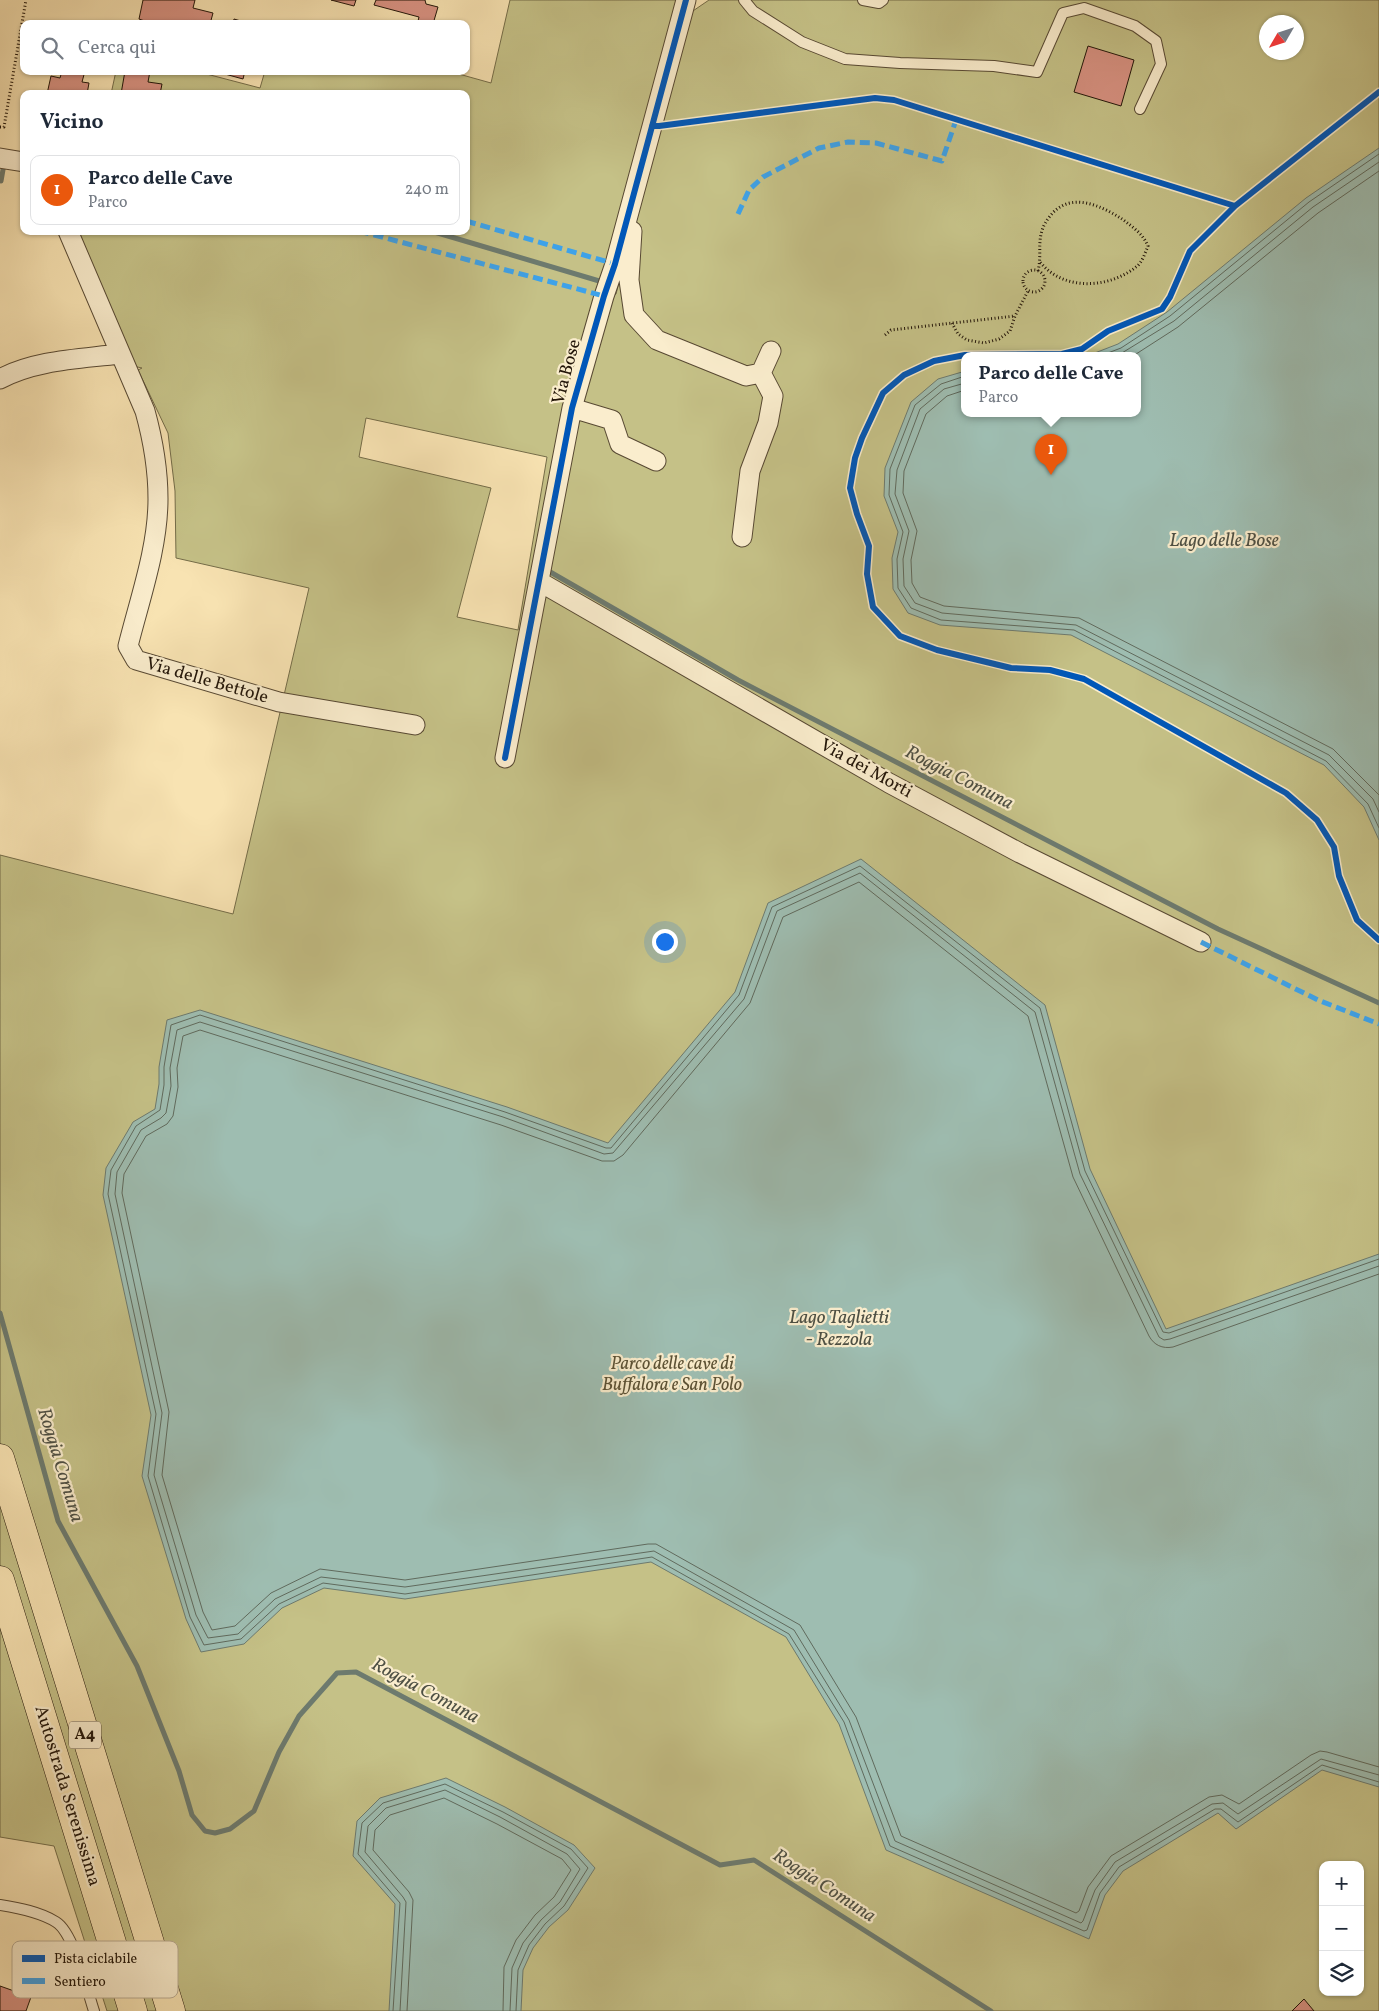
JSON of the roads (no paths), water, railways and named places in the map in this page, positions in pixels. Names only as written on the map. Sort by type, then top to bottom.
[{"type":"highway","name":"Autostrada Serenissima","points":[[0,1458],[149,1941]]},
{"type":"highway","name":"Autostrada Serenissima","points":[[0,1580],[111,1941]]},
{"type":"highway","name":"Autostrada Serenissima","points":[[129,1998],[133,2011]]},
{"type":"highway","name":"Autostrada Serenissima","points":[[167,1998],[171,2011]]},
{"type":"street","name":"Via Bose","points":[[505,758],[572,408],[604,296],[614,268],[686,0]]},
{"type":"street","points":[[0,158],[20,161]]},
{"type":"street","points":[[635,188],[629,280],[634,315],[657,340],[746,376],[761,373]]},
{"type":"street","name":"Via delle Bettole","points":[[70,235],[145,411],[157,469],[158,500],[154,540],[128,646],[136,660],[280,702],[415,725]]},
{"type":"street","points":[[761,373],[771,351]]},
{"type":"street","points":[[0,379],[15,371],[32,366],[119,354]]},
{"type":"street","points":[[742,537],[750,472],[768,423],[773,396],[761,373]]},
{"type":"street","name":"Via Bose","points":[[572,408],[612,420],[620,444],[656,461]]},
{"type":"street","name":"Via dei Morti","points":[[540,582],[889,783],[1020,853],[1201,942]]},
{"type":"lane","points":[[744,0],[752,11],[802,42],[845,59],[994,66],[1037,72],[1063,13],[1084,8],[1135,26],[1156,41],[1161,64],[1140,109]]},
{"type":"lane","points":[[863,0],[879,3],[884,0]]},
{"type":"lane","points":[[0,1905],[25,1910],[57,1922],[70,1941]]},
{"type":"lane","points":[[90,1998],[94,2011]]},
{"type":"water","name":"Lago delle Bose","points":[[1379,148],[1379,840],[1364,807],[1324,765],[1071,635],[940,625],[908,613],[893,589],[892,558],[898,532],[884,496],[885,468],[911,402],[938,379],[961,372],[961,417],[1141,417],[1141,352],[1097,352],[1118,344],[1167,312],[1306,198]]},
{"type":"water","name":"Lago Taglietti - Rezzola","points":[[861,859],[1045,1005],[1090,1169],[1166,1329],[1379,1254],[1379,1787],[1322,1770],[1236,1829],[1218,1813],[1123,1871],[1105,1895],[1089,1939],[886,1850],[839,1724],[786,1637],[651,1562],[405,1599],[324,1588],[282,1608],[244,1644],[201,1652],[186,1619],[142,1476],[151,1415],[103,1195],[106,1168],[133,1122],[155,1109],[159,1084],[159,1067],[167,1020],[200,1010],[507,1107],[608,1143],[735,992],[768,903]]},
{"type":"water","points":[[446,1778],[505,1807],[574,1845],[595,1868],[568,1910],[549,1927],[533,1948],[523,1970],[521,2011],[389,2011],[395,1904],[353,1856],[357,1821],[380,1798]]},
{"type":"waterway","name":"Roggia Comuna","points":[[1,181],[4,164]]},
{"type":"waterway","name":"Roggia Comuna","points":[[444,235],[606,283]]},
{"type":"waterway","name":"Roggia Comuna","points":[[545,569],[738,680],[1218,929],[1379,1003]]},
{"type":"waterway","name":"Roggia Comuna","points":[[0,1313],[58,1521],[137,1666],[179,1771],[192,1815],[205,1831],[215,1833],[230,1829],[254,1811],[279,1752],[299,1716],[337,1673],[356,1672],[720,1865],[754,1860],[991,2011]]},
{"type":"place","name":"Parco delle Cave","points":[[1051,475]]},
{"type":"park label","name":"Parco delle cave di Buffalora e San Polo","points":[[672,1374]]}]
